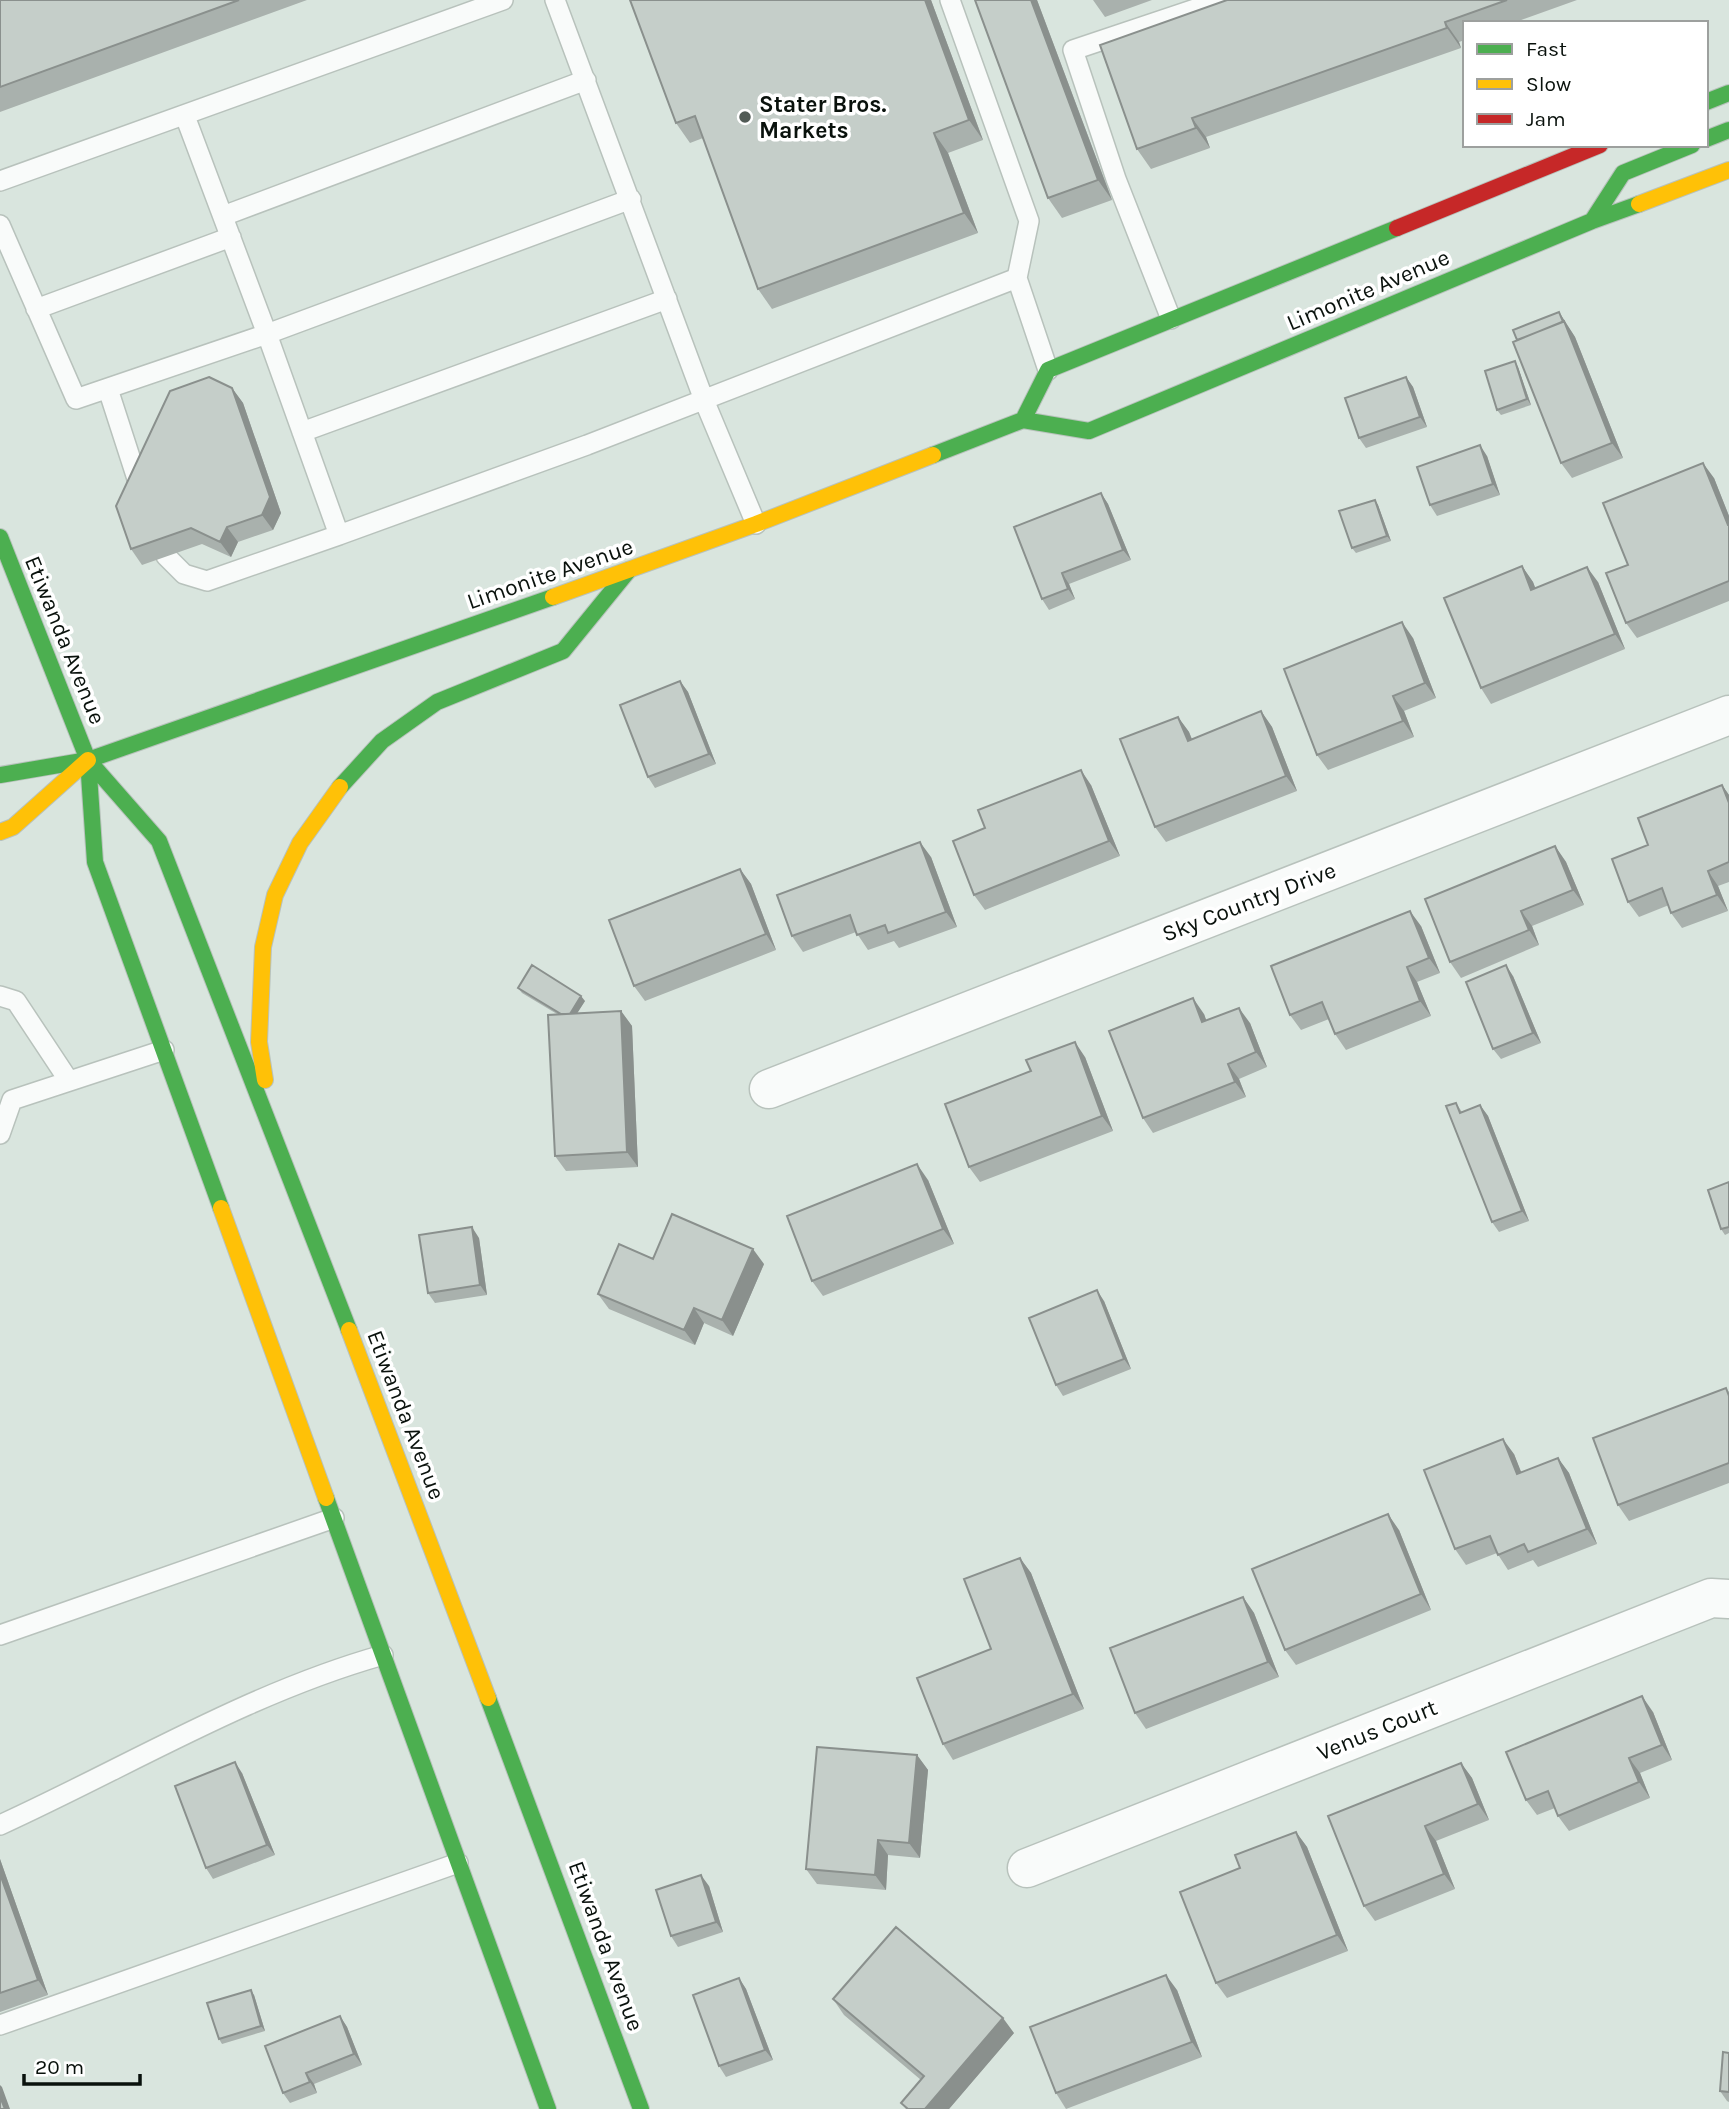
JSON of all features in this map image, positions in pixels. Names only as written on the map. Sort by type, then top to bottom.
[{"type":"main road","points":[[1708,101],[1729,93]]},
{"type":"main road","points":[[1708,138],[1729,130]]},
{"type":"main road","name":"Limonite Avenue","points":[[1048,370],[1595,147]]},
{"type":"main road","points":[[1592,221],[1623,173],[1687,147]]},
{"type":"main road","name":"Limonite Avenue","points":[[0,775],[88,760],[756,524],[1023,420],[1089,431],[1592,221],[1729,170]]},
{"type":"main road","points":[[1023,420],[1048,370]]},
{"type":"main road","name":"Etiwanda Avenue","points":[[0,537],[88,760],[95,862],[548,2109]]},
{"type":"main road","points":[[272,1136],[259,1042],[263,947],[275,895],[300,843],[335,792],[382,741],[437,702],[563,652],[629,570]]},
{"type":"main road","name":"Limonite Avenue","points":[[0,832],[13,827],[88,760]]},
{"type":"main road","name":"Etiwanda Avenue","points":[[88,760],[159,841],[339,1303],[641,2109]]},
{"type":"street","name":"Sky Country Drive","points":[[769,1089],[1729,715]]},
{"type":"street","name":"Venus Court","points":[[1027,1868],[1711,1598],[1729,1599]]},
{"type":"lane","points":[[0,181],[503,0]]},
{"type":"lane","points":[[555,0],[704,400],[756,524]]},
{"type":"lane","points":[[950,0],[1029,221],[1017,278],[1048,370]]},
{"type":"lane","points":[[1171,319],[1116,179],[1073,50],[1222,0]]},
{"type":"lane","points":[[223,216],[586,80]]},
{"type":"lane","points":[[185,116],[339,536]]},
{"type":"lane","points":[[0,225],[76,399],[267,334],[631,199]]},
{"type":"lane","points":[[36,309],[231,237]]},
{"type":"lane","points":[[166,556],[184,574],[208,581],[339,536],[704,400],[1017,278]]},
{"type":"lane","points":[[302,432],[667,299]]},
{"type":"lane","points":[[108,389],[141,491]]},
{"type":"lane","points":[[0,996],[16,1001],[69,1081]]},
{"type":"lane","points":[[0,1135],[12,1100],[164,1050]]},
{"type":"lane","points":[[0,1635],[334,1518]]},
{"type":"lane","points":[[0,1825],[223,1716],[326,1672],[383,1655]]},
{"type":"lane","points":[[0,2025],[458,1863]]},
{"type":"building","points":[[0,0],[239,0],[0,87]]},
{"type":"building","points":[[630,0],[925,0],[969,120],[934,133],[964,213],[758,289],[695,116],[676,123]]},
{"type":"building","points":[[975,0],[1031,0],[1098,180],[1048,198]]},
{"type":"building","points":[[1227,0],[1507,0],[1445,22],[1447,28],[1192,118],[1196,128],[1137,149],[1100,45]]},
{"type":"building","points":[[1559,312],[1563,322],[1517,340],[1513,330]]},
{"type":"building","points":[[1564,321],[1612,443],[1561,463],[1513,342]]},
{"type":"building","points":[[1515,361],[1527,399],[1497,410],[1485,371]]},
{"type":"building","points":[[209,377],[232,388],[270,497],[262,515],[227,527],[220,542],[191,528],[131,549],[116,506],[170,391]]},
{"type":"building","points":[[1406,377],[1420,417],[1359,438],[1345,398]]},
{"type":"building","points":[[1480,445],[1493,484],[1430,505],[1417,467]]},
{"type":"building","points":[[1703,463],[1729,525],[1729,581],[1626,623],[1606,573],[1628,565],[1603,503]]},
{"type":"building","points":[[1101,493],[1123,550],[1062,573],[1068,589],[1042,599],[1014,527]]},
{"type":"building","points":[[1375,500],[1387,536],[1352,548],[1339,511]]},
{"type":"building","points":[[1522,566],[1531,590],[1587,567],[1615,634],[1481,688],[1444,598]]},
{"type":"building","points":[[1402,622],[1425,683],[1393,696],[1403,721],[1317,755],[1284,669]]},
{"type":"building","points":[[680,681],[709,754],[648,777],[620,705]]},
{"type":"building","points":[[1261,711],[1286,776],[1155,827],[1120,739],[1178,717],[1188,741]]},
{"type":"building","points":[[1081,770],[1109,841],[974,895],[953,841],[985,828],[978,810]]},
{"type":"building","points":[[1722,785],[1729,803],[1729,862],[1708,871],[1717,895],[1671,913],[1662,888],[1628,902],[1612,859],[1648,845],[1638,818]]},
{"type":"building","points":[[920,842],[946,912],[888,933],[885,925],[857,935],[850,915],[792,936],[777,895]]},
{"type":"building","points":[[1555,846],[1573,890],[1521,911],[1529,930],[1450,962],[1425,899]]},
{"type":"building","points":[[740,869],[766,934],[634,986],[609,920]]},
{"type":"building","points":[[1410,911],[1429,958],[1407,967],[1420,1001],[1335,1034],[1322,1002],[1290,1015],[1271,966]]},
{"type":"building","points":[[532,965],[581,996],[570,1014],[561,1014],[518,988]]},
{"type":"building","points":[[1506,965],[1533,1033],[1493,1049],[1466,982]]},
{"type":"building","points":[[1193,998],[1202,1022],[1239,1008],[1256,1052],[1228,1064],[1235,1082],[1143,1118],[1109,1031]]},
{"type":"building","points":[[621,1011],[627,1152],[555,1156],[548,1015]]},
{"type":"building","points":[[1075,1042],[1102,1116],[969,1167],[945,1104],[1031,1071],[1026,1060]]},
{"type":"building","points":[[1456,1103],[1460,1113],[1480,1105],[1522,1211],[1492,1222],[1446,1106]]},
{"type":"building","points":[[917,1164],[943,1229],[812,1281],[787,1216]]},
{"type":"building","points":[[1729,1182],[1729,1227],[1721,1229],[1708,1190]]},
{"type":"building","points":[[672,1214],[753,1249],[722,1320],[694,1308],[684,1330],[598,1294],[619,1244],[653,1259]]},
{"type":"building","points":[[472,1227],[480,1285],[428,1293],[419,1235]]},
{"type":"building","points":[[1097,1290],[1124,1359],[1056,1385],[1029,1318]]},
{"type":"building","points":[[1726,1388],[1729,1396],[1729,1463],[1618,1505],[1593,1438]]},
{"type":"building","points":[[1503,1439],[1517,1474],[1558,1458],[1587,1529],[1528,1552],[1524,1544],[1498,1555],[1490,1536],[1455,1549],[1424,1470]]},
{"type":"building","points":[[1388,1514],[1421,1594],[1285,1650],[1252,1569]]},
{"type":"building","points":[[1020,1558],[1073,1694],[943,1744],[917,1678],[991,1649],[964,1579]]},
{"type":"building","points":[[1243,1597],[1268,1662],[1135,1713],[1110,1648]]},
{"type":"building","points":[[1642,1696],[1662,1745],[1629,1758],[1639,1782],[1558,1816],[1548,1791],[1526,1800],[1506,1752]]},
{"type":"building","points":[[817,1747],[917,1755],[909,1843],[878,1840],[875,1875],[806,1869]]},
{"type":"building","points":[[235,1762],[267,1845],[206,1868],[175,1786]]},
{"type":"building","points":[[1461,1763],[1478,1804],[1425,1826],[1444,1874],[1364,1906],[1328,1816]]},
{"type":"building","points":[[1296,1832],[1337,1935],[1216,1983],[1180,1892],[1240,1868],[1235,1855]]},
{"type":"building","points":[[0,1874],[38,1980],[0,1993]]},
{"type":"building","points":[[701,1875],[716,1922],[671,1936],[656,1890]]},
{"type":"building","points":[[896,1927],[1003,2018],[925,2109],[908,2109],[901,2103],[924,2076],[833,1999]]},
{"type":"building","points":[[1166,1975],[1192,2042],[1056,2093],[1030,2027]]},
{"type":"building","points":[[739,1978],[765,2050],[719,2066],[693,1995]]},
{"type":"building","points":[[251,1990],[261,2026],[219,2039],[207,2003]]},
{"type":"building","points":[[340,2016],[354,2054],[306,2073],[310,2082],[283,2093],[265,2046]]},
{"type":"building","points":[[1723,2052],[1729,2053],[1729,2092],[1720,2091]]},
{"type":"traffic: fast","points":[[1708,101],[1729,93]]},
{"type":"traffic: fast","points":[[1708,138],[1729,130]]},
{"type":"traffic: fast","points":[[1592,221],[1623,173],[1687,147]]},
{"type":"traffic: fast","points":[[933,455],[1023,420],[1089,431],[1592,221],[1639,204]]},
{"type":"traffic: fast","points":[[1023,420],[1048,370],[1397,228]]},
{"type":"traffic: fast","points":[[0,537],[88,760]]},
{"type":"traffic: fast","points":[[340,787],[382,741],[437,702],[563,651],[629,570]]},
{"type":"traffic: fast","points":[[0,775],[88,760],[553,597]]},
{"type":"traffic: fast","points":[[88,760],[159,841],[349,1330]]},
{"type":"traffic: fast","points":[[88,760],[95,862],[221,1208]]},
{"type":"traffic: fast","points":[[326,1498],[548,2109]]},
{"type":"traffic: fast","points":[[488,1698],[641,2109]]},
{"type":"traffic: slow","points":[[1639,204],[1729,170]]},
{"type":"traffic: slow","points":[[553,597],[756,524],[933,455]]},
{"type":"traffic: slow","points":[[0,832],[13,827],[88,760]]},
{"type":"traffic: slow","points":[[265,1080],[259,1042],[263,947],[275,895],[300,843],[340,787]]},
{"type":"traffic: slow","points":[[221,1208],[326,1498]]},
{"type":"traffic: slow","points":[[349,1330],[488,1698]]},
{"type":"traffic: jam","points":[[1397,228],[1595,147]]},
{"type":"place","name":"Stater Bros. Markets","points":[[745,117]]}]
